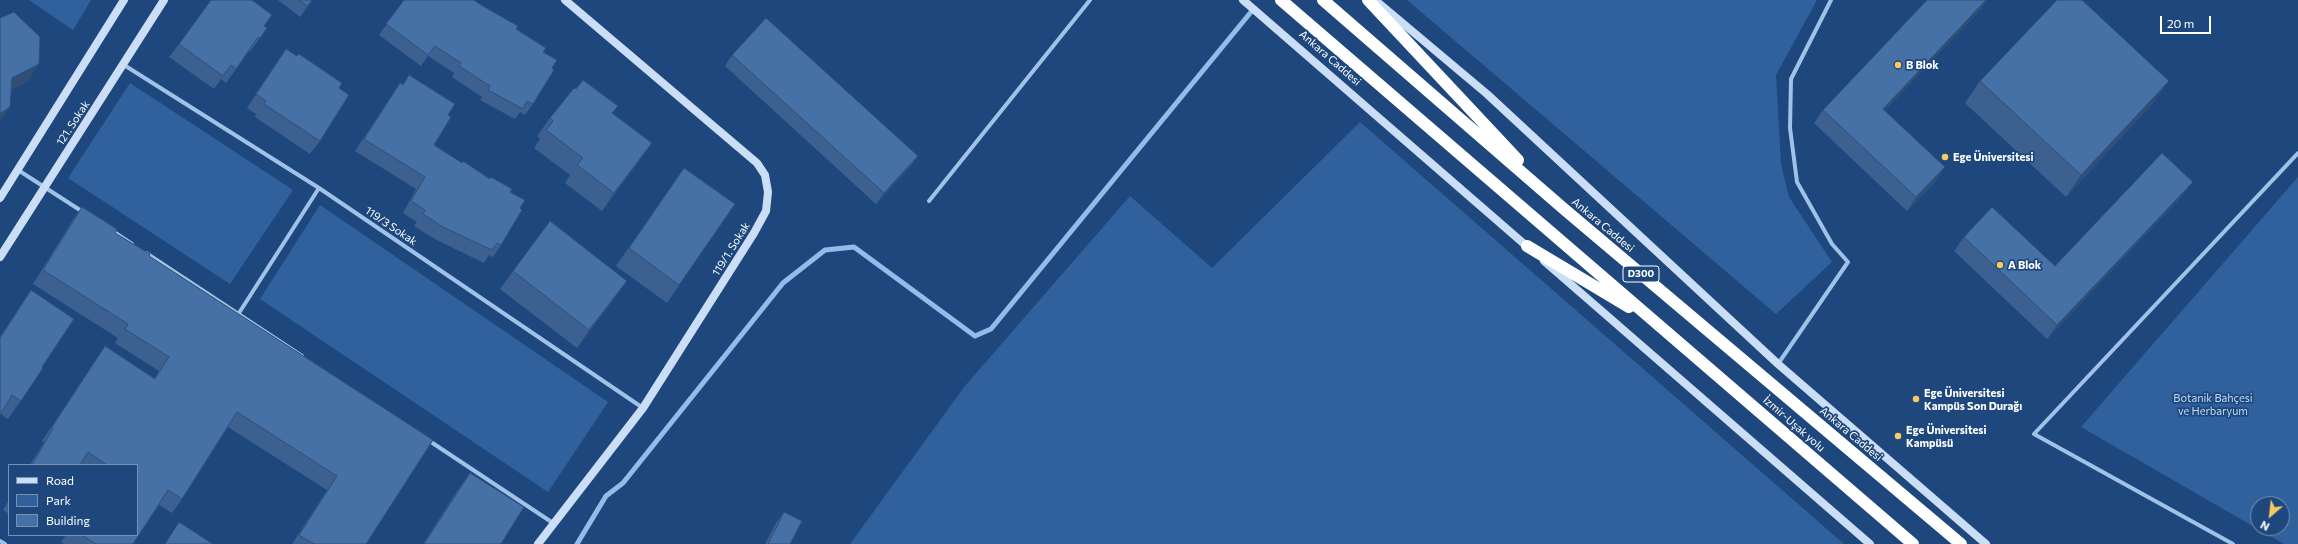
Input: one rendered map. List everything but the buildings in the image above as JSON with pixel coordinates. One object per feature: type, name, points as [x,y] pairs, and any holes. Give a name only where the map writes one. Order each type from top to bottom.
[{"type":"highway","name":"Ankara Caddesi","points":[[1282,0],[1658,324]]},
{"type":"highway","name":"Ankara Caddesi","points":[[1323,0],[1564,209],[1961,544]]},
{"type":"highway","points":[[1368,0],[1564,209]]},
{"type":"highway","points":[[1527,246],[1658,324]]},
{"type":"highway","name":"İzmir-Uşak yolu","points":[[1658,324],[1913,544]]},
{"type":"main road","name":"121. Sokak","points":[[0,198],[124,0]]},
{"type":"main road","name":"121. Sokak","points":[[0,257],[124,66],[164,0]]},
{"type":"main road","name":"119/1. Sokak","points":[[538,544],[642,408],[754,233],[766,211],[768,192],[765,175],[757,163],[565,0]]},
{"type":"main road","name":"Ankara Caddesi","points":[[1243,0],[1870,544]]},
{"type":"main road","name":"Ankara Caddesi","points":[[1375,0],[1487,94],[1778,364],[1986,544]]},
{"type":"street","points":[[929,201],[1090,0]]},
{"type":"street","points":[[1778,364],[1848,262],[1832,244],[1797,182],[1790,128],[1791,79],[1831,0]]},
{"type":"street","name":"119/3 Sokak","points":[[124,66],[319,188],[642,408]]},
{"type":"street","points":[[2233,544],[2034,434],[2298,153]]},
{"type":"street","points":[[18,170],[85,213]]},
{"type":"street","points":[[239,313],[319,188]]},
{"type":"street","points":[[105,226],[304,357]]},
{"type":"street","points":[[422,436],[553,523]]},
{"type":"street","points":[[0,541],[5,544]]},
{"type":"green space","points":[[29,0],[91,0],[73,30]]},
{"type":"green space","points":[[1407,0],[1817,0],[1776,75],[1781,164],[1789,197],[1832,262],[1776,314]]},
{"type":"green space","points":[[130,83],[293,190],[230,284],[68,178]]},
{"type":"green space","points":[[1360,122],[1844,544],[850,544],[965,386],[1130,196],[1212,268]]},
{"type":"green space","name":"Botanik Bahçesi ve Herbaryum","points":[[2298,177],[2298,544],[2284,544],[2270,536],[2290,536],[2290,496],[2250,496],[2250,524],[2081,427]]},
{"type":"green space","points":[[320,205],[608,402],[548,492],[260,299]]},
{"type":"waterway","points":[[577,544],[606,496],[623,483],[783,283],[825,250],[854,247],[975,336],[991,329],[1251,12]]},
{"type":"place","name":"B Blok","points":[[1898,65]]},
{"type":"place","name":"Ege Üniversitesi","points":[[1945,157]]},
{"type":"place","name":"A Blok","points":[[2000,265]]},
{"type":"place","name":"Ege Üniversitesi Kampüs Son Durağı","points":[[1916,399]]},
{"type":"place","name":"Ege Üniversitesi Kampüsü","points":[[1898,436]]}]
